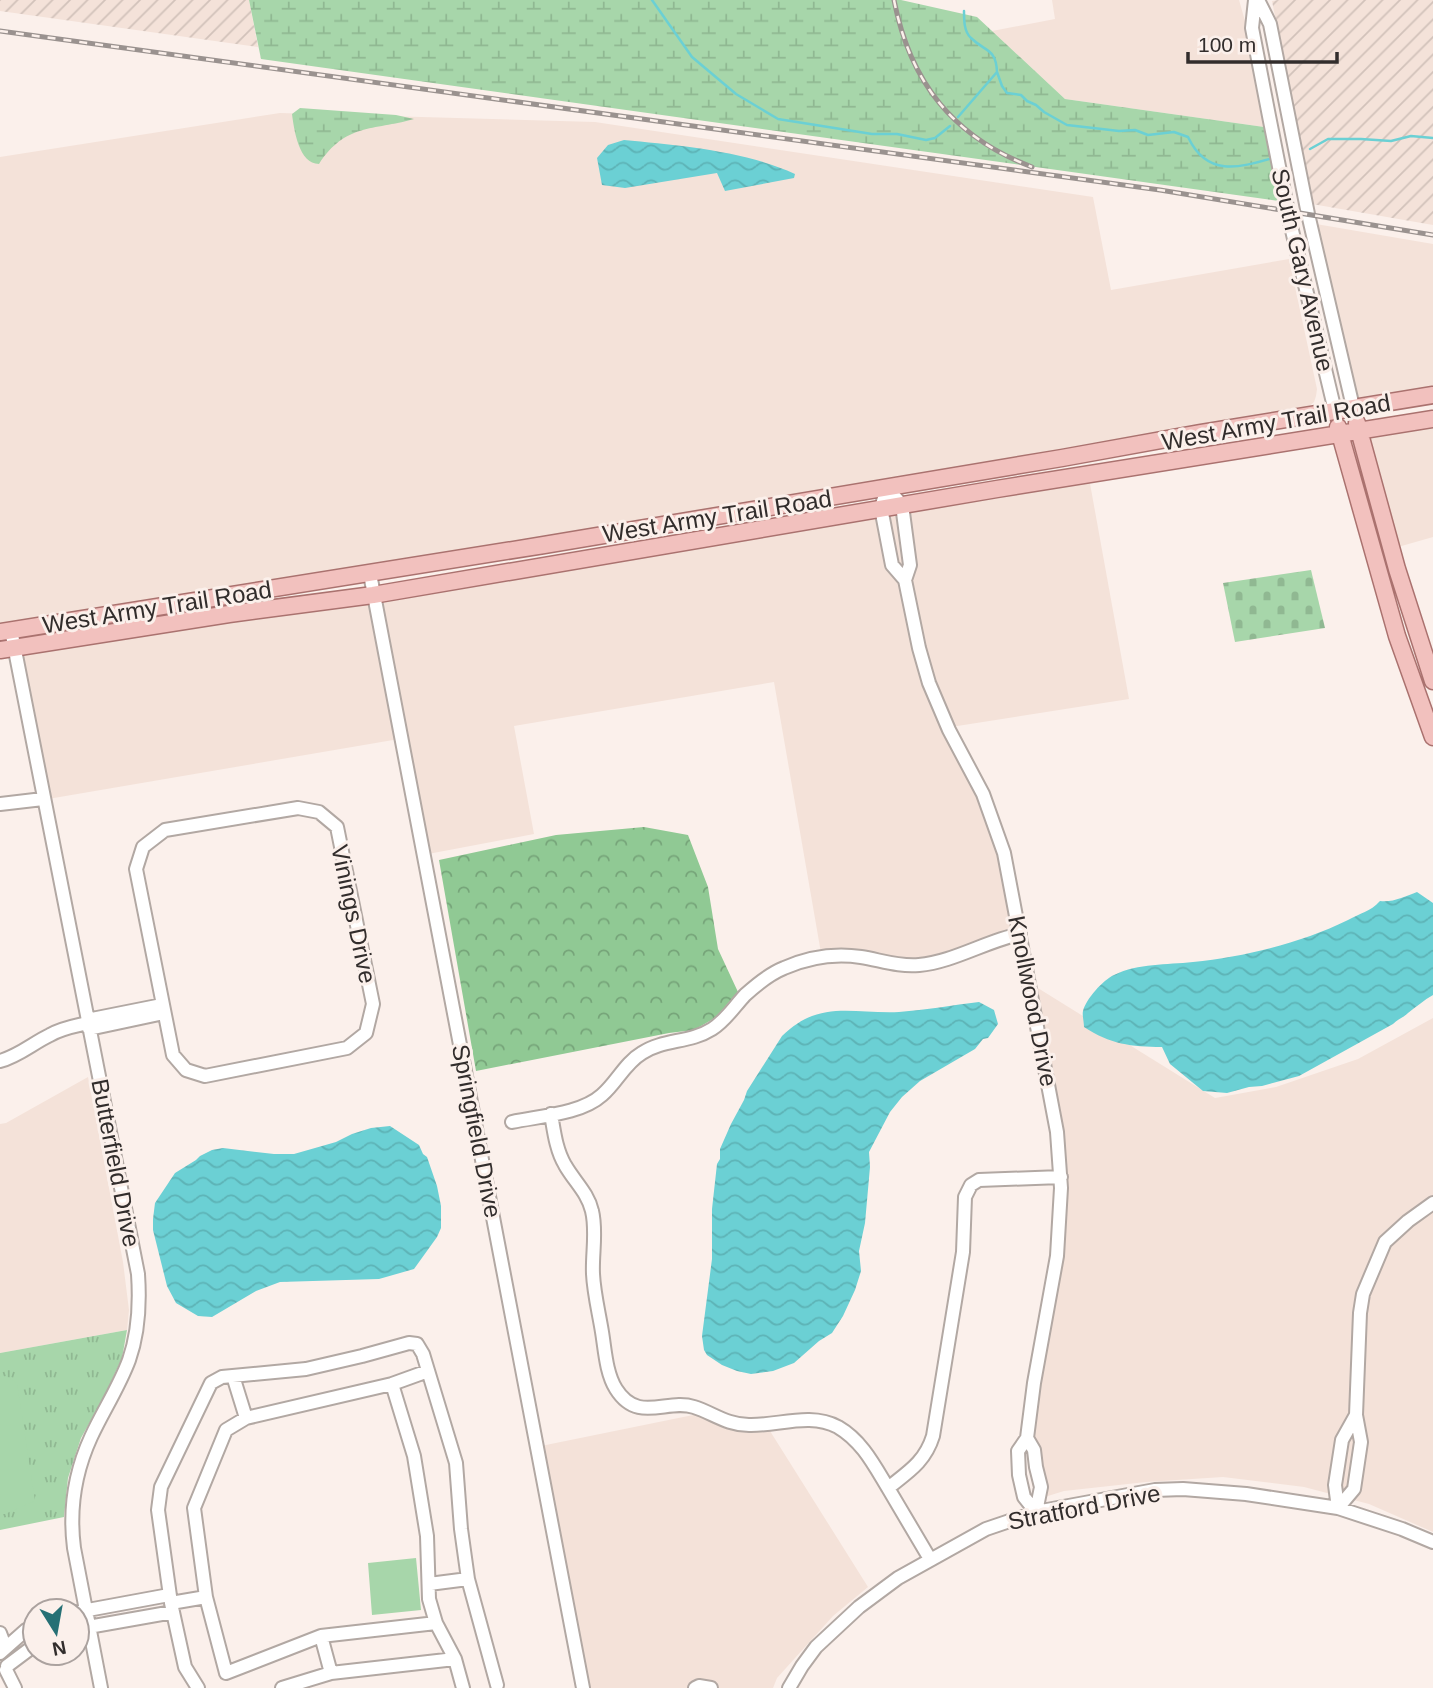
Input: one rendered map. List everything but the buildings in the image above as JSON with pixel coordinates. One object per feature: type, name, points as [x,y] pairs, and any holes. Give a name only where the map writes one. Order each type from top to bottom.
[{"type":"main road","name":"West Army Trail Road","points":[[5,631],[370,574],[1433,395]]},
{"type":"main road","name":"South Gary Avenue","points":[[1353,407],[1391,549],[1433,681]]},
{"type":"main road","name":"South Gary Avenue","points":[[1335,411],[1398,636],[1433,737]]},
{"type":"main road","name":"West Army Trail Road","points":[[7,649],[229,614],[373,595],[881,508],[1433,419]]},
{"type":"street","name":"South Gary Avenue","points":[[1256,0],[1270,24],[1305,202],[1353,407]]},
{"type":"street","name":"South Gary Avenue","points":[[1256,0],[1252,28],[1264,91],[1290,222],[1335,411]]},
{"type":"street","points":[[887,488],[902,505]]},
{"type":"street","name":"Knollwood Drive","points":[[887,488],[881,508],[892,565],[905,580],[929,683],[949,730],[983,794],[1004,853],[1057,1132],[1061,1177],[1057,1256],[1027,1438],[1018,1451],[1019,1475],[1024,1497],[1037,1512]]},
{"type":"street","name":"Knollwood Drive","points":[[902,505],[910,565],[905,580]]},
{"type":"street","name":"Springfield Drive","points":[[370,574],[583,1688]]},
{"type":"street","name":"Butterfield Drive","points":[[5,631],[43,799],[138,1274],[138,1322],[129,1361],[79,1464],[73,1492],[72,1527],[80,1597]]},
{"type":"street","points":[[0,804],[43,799]]},
{"type":"street","name":"Vinings Drive","points":[[299,808],[319,812],[337,827],[373,1004],[366,1033],[347,1048],[205,1076],[186,1070],[173,1055],[163,1009],[136,869],[144,847],[165,830],[299,808]]},
{"type":"street","points":[[512,1122],[593,1103],[641,1053],[657,1044],[694,1037],[711,1030],[727,1017],[756,985],[793,964],[836,954],[888,963],[920,965],[1020,934]]},
{"type":"street","points":[[0,1062],[62,1029],[163,1009]]},
{"type":"street","points":[[551,1114],[564,1164],[586,1195],[592,1211],[593,1277],[609,1372],[616,1389],[627,1401],[638,1406],[693,1406],[720,1420],[735,1424],[759,1425],[806,1420],[822,1421],[837,1427],[853,1438],[866,1452],[930,1559]]},
{"type":"street","points":[[888,1488],[919,1462],[933,1436],[963,1252],[965,1201],[969,1188],[973,1182],[979,1180],[1061,1177]]},
{"type":"street","points":[[1338,1508],[1354,1489],[1361,1442],[1356,1415],[1363,1294],[1385,1242],[1433,1203]]},
{"type":"street","points":[[198,1688],[185,1667],[171,1603],[158,1510],[162,1488],[211,1383],[222,1377],[306,1369],[409,1343],[418,1344],[423,1354],[456,1463],[468,1579],[497,1685]]},
{"type":"street","points":[[428,1371],[392,1384],[246,1418],[226,1430],[194,1508],[206,1597],[226,1673],[321,1636],[436,1623]]},
{"type":"street","points":[[233,1376],[246,1418]]},
{"type":"street","points":[[392,1384],[414,1456],[427,1536],[429,1599],[436,1623],[455,1659],[463,1688]]},
{"type":"street","points":[[1338,1508],[1335,1485],[1342,1440],[1356,1415]]},
{"type":"street","name":"Knollwood Drive","points":[[1027,1438],[1034,1450],[1041,1487],[1037,1512]]},
{"type":"street","name":"Stratford Drive","points":[[789,1688],[816,1647],[859,1607],[898,1578],[986,1529],[1037,1512],[1155,1490],[1183,1489],[1246,1494],[1338,1508],[1433,1542]]},
{"type":"street","points":[[429,1584],[468,1579]]},
{"type":"street","points":[[91,1610],[206,1597]]},
{"type":"street","points":[[91,1626],[171,1603]]},
{"type":"street","points":[[0,1633],[3,1641],[2,1662],[15,1688]]},
{"type":"street","points":[[321,1636],[331,1673]]},
{"type":"street","points":[[2,1662],[21,1637]]},
{"type":"street","points":[[2,1662],[21,1652]]},
{"type":"street","name":"Butterfield Drive","points":[[91,1655],[101,1688]]},
{"type":"street","points":[[282,1688],[331,1673],[455,1659]]},
{"type":"street","points":[[695,1688],[711,1688]]},
{"type":"shaded area","points":[[0,0],[249,0],[258,47],[0,11]]},
{"type":"shaded area","points":[[1052,0],[1239,0],[1264,127],[1065,99],[992,31],[1055,19]]},
{"type":"shaded area","points":[[1433,0],[1433,225],[1312,204],[1272,1]]},
{"type":"shaded area","points":[[280,113],[595,122],[1093,197],[1111,290],[1289,259],[1317,389],[1316,396],[1306,409],[664,519],[0,624],[0,157]]},
{"type":"shaded area","points":[[1316,224],[1433,244],[1433,390],[1360,403]]},
{"type":"shaded area","points":[[1433,423],[1433,537],[1398,547],[1369,435]]},
{"type":"shaded area","points":[[1089,478],[1129,699],[951,727],[928,658],[918,660],[987,816],[997,846],[1013,931],[947,955],[918,961],[821,953],[774,682],[514,726],[534,834],[428,854],[379,598]]},
{"type":"shaded area","points":[[371,598],[399,739],[48,799],[19,651]]},
{"type":"shaded area","points":[[1033,985],[1215,1098],[1276,1087],[1358,1059],[1433,1018],[1433,1532],[1369,1504],[1304,1487],[1223,1477],[1064,1491],[1035,1500],[1028,1457],[1065,1174]]},
{"type":"shaded area","points":[[88,1077],[123,1262],[129,1310],[127,1330],[0,1353],[0,1124]]},
{"type":"shaded area","points":[[698,1414],[716,1424],[738,1431],[770,1431],[868,1587],[833,1616],[777,1678],[773,1688],[587,1688],[541,1446]]},
{"type":"green space","points":[[249,0],[901,0],[977,17],[1065,99],[1264,127],[1279,201],[261,59]]},
{"type":"green space","points":[[300,108],[396,115],[414,119],[350,135],[339,141],[319,164],[312,163],[299,145],[292,114]]},
{"type":"green space","points":[[1311,570],[1325,628],[1235,642],[1223,583]]},
{"type":"green space","points":[[644,827],[688,835],[708,887],[718,949],[738,992],[715,1018],[694,1030],[476,1071],[439,860],[556,835]]},
{"type":"green space","points":[[127,1330],[122,1358],[81,1438],[68,1478],[64,1517],[0,1530],[0,1353]]},
{"type":"green space","points":[[6,1376],[17,1383],[35,1501],[0,1514],[0,1377]]},
{"type":"green space","points":[[416,1558],[421,1610],[372,1615],[368,1563]]},
{"type":"water","points":[[624,140],[733,154],[795,174],[794,178],[725,191],[717,173],[625,188],[602,185],[597,158],[608,145]]},
{"type":"water","points":[[1417,892],[1433,903],[1433,995],[1393,1024],[1299,1076],[1227,1093],[1203,1091],[1170,1064],[1162,1047],[1121,1043],[1084,1027],[1083,1011],[1091,996],[1105,981],[1123,971],[1153,965],[1212,960],[1272,948],[1330,928],[1369,910],[1380,901],[1394,900]]},
{"type":"water","points":[[979,1002],[994,1010],[998,1024],[988,1038],[983,1039],[975,1049],[920,1081],[902,1097],[890,1112],[869,1152],[865,1223],[859,1251],[861,1271],[843,1316],[832,1333],[794,1363],[773,1371],[751,1374],[737,1371],[707,1355],[702,1336],[712,1259],[712,1209],[720,1149],[747,1091],[782,1036],[796,1024],[823,1013],[899,1012]]},
{"type":"water","points":[[390,1126],[419,1145],[427,1157],[441,1206],[441,1228],[414,1269],[379,1279],[280,1282],[256,1291],[212,1317],[198,1316],[176,1303],[167,1286],[153,1230],[155,1203],[175,1173],[212,1150],[223,1148],[294,1154],[371,1128]]},
{"type":"waterway","points":[[652,0],[692,57],[736,94],[778,119],[926,140],[935,138],[950,126]]},
{"type":"waterway","points":[[958,117],[997,72],[992,54],[967,33],[964,11]]},
{"type":"waterway","points":[[997,72],[1007,93],[1021,95],[1067,125],[1119,131],[1135,130],[1148,135],[1174,132],[1188,137],[1204,159],[1224,166],[1248,165],[1273,158]]},
{"type":"waterway","points":[[1310,149],[1328,139],[1391,141],[1411,136],[1433,138]]},
{"type":"railway","points":[[894,0],[911,56],[939,103],[979,140],[1032,167]]},
{"type":"railway","points":[[0,31],[1160,190],[1433,235]]}]
